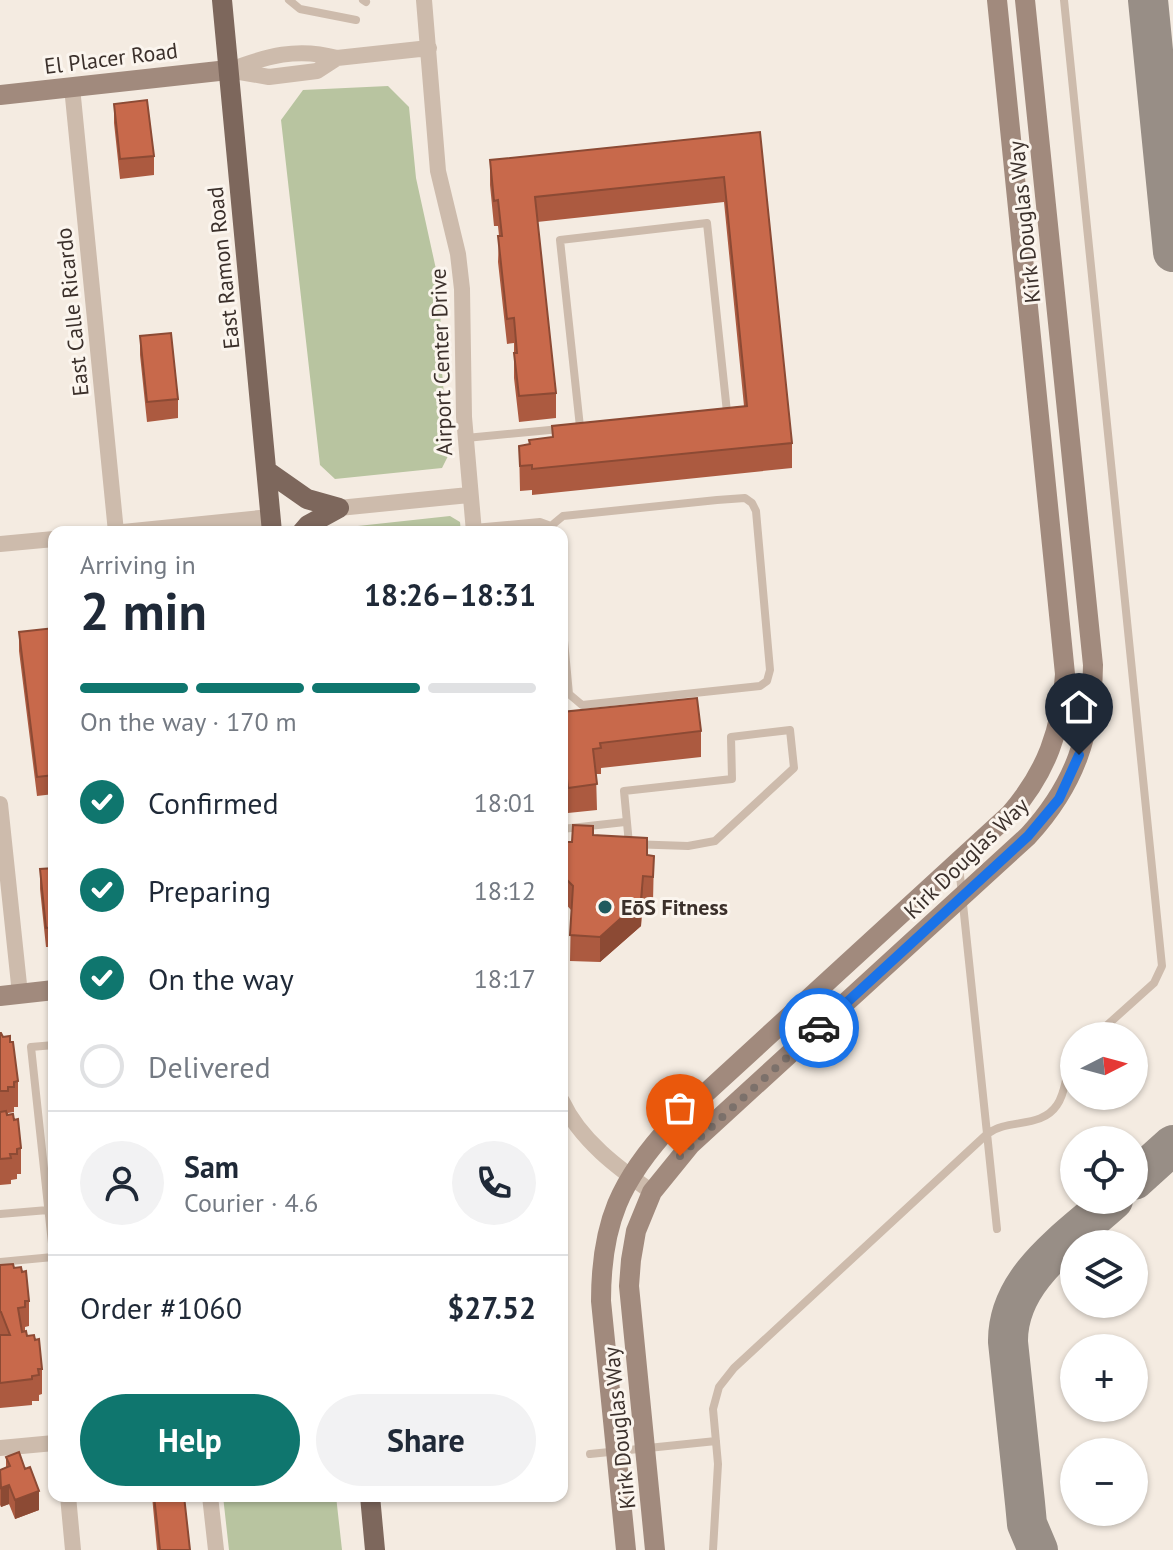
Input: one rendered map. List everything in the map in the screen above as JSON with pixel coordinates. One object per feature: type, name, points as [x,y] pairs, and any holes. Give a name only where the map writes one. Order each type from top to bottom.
[{"type":"main road","name":"East Ramon Road","points":[[222,0],[271,524]]},
{"type":"main road","points":[[267,471],[307,499],[339,508]]},
{"type":"main road","points":[[307,526],[339,508]]},
{"type":"main road","points":[[371,1502],[375,1550]]},
{"type":"street","name":"Airport Center Drive","points":[[424,0],[438,171],[458,254],[465,438],[473,526]]},
{"type":"street","name":"Kirk Douglas Way","points":[[626,1550],[601,1301],[601,1264],[606,1231],[615,1204],[649,1149],[673,1123],[1025,797],[1053,747],[1060,723],[1065,674],[997,0]]},
{"type":"street","name":"Kirk Douglas Way","points":[[655,1550],[629,1286],[636,1231],[652,1192],[691,1144],[1028,836],[1059,799],[1079,755],[1091,710],[1093,665],[1025,0]]},
{"type":"street","name":"El Placer Road","points":[[0,95],[228,70],[269,77],[317,71],[337,58],[429,48]]},
{"type":"street","name":"East Calle Ricardo","points":[[72,87],[115,526]]},
{"type":"street","points":[[339,508],[469,495]]},
{"type":"street","points":[[234,526],[271,524]]},
{"type":"street","points":[[0,544],[48,540]]},
{"type":"street","points":[[0,804],[10,995],[48,991]]},
{"type":"street","points":[[568,1110],[586,1136],[652,1192]]},
{"type":"street","points":[[0,1448],[48,1444]]},
{"type":"street","points":[[69,1502],[73,1550]]},
{"type":"street","points":[[211,1502],[216,1550]]},
{"type":"lane","points":[[289,0],[300,9],[356,20]]},
{"type":"lane","points":[[1064,0],[1162,966],[1154,983],[1111,1022]]},
{"type":"lane","points":[[580,427],[560,240],[707,223],[727,412],[712,414]]},
{"type":"lane","points":[[1034,374],[1064,371]]},
{"type":"lane","points":[[465,438],[595,426]]},
{"type":"lane","points":[[555,526],[563,516],[745,498],[756,511],[770,670],[767,681],[760,686],[582,705],[569,694],[568,683]]},
{"type":"lane","points":[[507,526],[540,522],[547,526]]},
{"type":"lane","points":[[790,730],[794,768],[715,841],[688,846],[629,844],[625,822],[624,791],[732,779],[731,737],[790,730]]},
{"type":"lane","points":[[568,828],[625,822]]},
{"type":"lane","points":[[959,861],[997,1229]]},
{"type":"lane","points":[[48,1046],[31,1047],[48,1176]]},
{"type":"lane","points":[[713,1550],[718,1464],[713,1409],[719,1387],[734,1368],[987,1134],[1002,1125],[1039,1119],[1052,1112],[1060,1099]]},
{"type":"lane","points":[[0,1214],[48,1210]]},
{"type":"lane","points":[[0,1262],[48,1260]]},
{"type":"lane","points":[[590,1454],[716,1441]]},
{"type":"green space","points":[[388,86],[409,107],[416,178],[441,292],[440,348],[449,454],[442,468],[335,479],[320,465],[281,120],[303,90]]},
{"type":"green space","points":[[450,516],[460,522],[460,526],[358,526]]},
{"type":"green space","points":[[224,1502],[337,1502],[342,1550],[229,1550]]},
{"type":"building","points":[[147,100],[154,156],[120,159],[114,104]]},
{"type":"building","points":[[760,132],[792,443],[532,469],[532,465],[520,466],[519,446],[530,444],[529,440],[553,437],[552,426],[747,406],[724,177],[535,197],[556,393],[519,396],[514,318],[507,319],[498,236],[502,236],[498,200],[494,201],[490,160]]},
{"type":"building","points":[[171,333],[178,399],[147,402],[140,336]]},
{"type":"building","points":[[48,629],[48,776],[37,777],[19,632]]},
{"type":"building","points":[[697,698],[701,731],[600,743],[601,748],[593,749],[597,784],[568,788],[568,711]]},
{"type":"building","name":"EōS Fitness","points":[[573,825],[593,826],[593,835],[647,838],[647,855],[654,856],[653,877],[643,876],[641,900],[600,937],[570,935],[573,886],[568,881],[568,842],[572,842]]},
{"type":"building","points":[[48,868],[46,928],[40,869]]},
{"type":"building","points":[[0,1033],[3,1037],[10,1036],[10,1042],[13,1042],[18,1081],[14,1082],[14,1087],[8,1087],[8,1091],[0,1091]]},
{"type":"building","points":[[6,1111],[7,1115],[13,1114],[14,1120],[18,1119],[21,1148],[17,1149],[17,1154],[10,1154],[11,1158],[0,1159],[0,1112]]},
{"type":"building","points":[[13,1264],[14,1268],[21,1267],[22,1272],[26,1271],[29,1301],[25,1301],[25,1307],[18,1308],[22,1332],[26,1331],[27,1336],[34,1335],[35,1340],[39,1339],[42,1369],[38,1369],[39,1375],[32,1376],[32,1379],[0,1383],[0,1335],[10,1335],[0,1312],[0,1265]]},
{"type":"building","points":[[19,1452],[25,1469],[30,1467],[39,1491],[15,1500],[9,1485],[1,1488],[0,1470],[10,1466],[6,1457]]},
{"type":"building","points":[[155,1502],[185,1502],[190,1550],[160,1550]]},
{"type":"taxiway","points":[[1148,0],[1173,252]]},
{"type":"taxiway","points":[[1148,1167],[1173,1145]]},
{"type":"taxiway","points":[[1038,1550],[1027,1524],[1008,1342],[1010,1319],[1029,1279],[1061,1245],[1097,1214]]},
{"type":"way so far","points":[[680,1156],[819,1028]]},
{"type":"place","name":"EōS Fitness","points":[[605,907]]},
{"type":"route","points":[[819,1028],[1028,836],[1059,799],[1079,755]]}]
